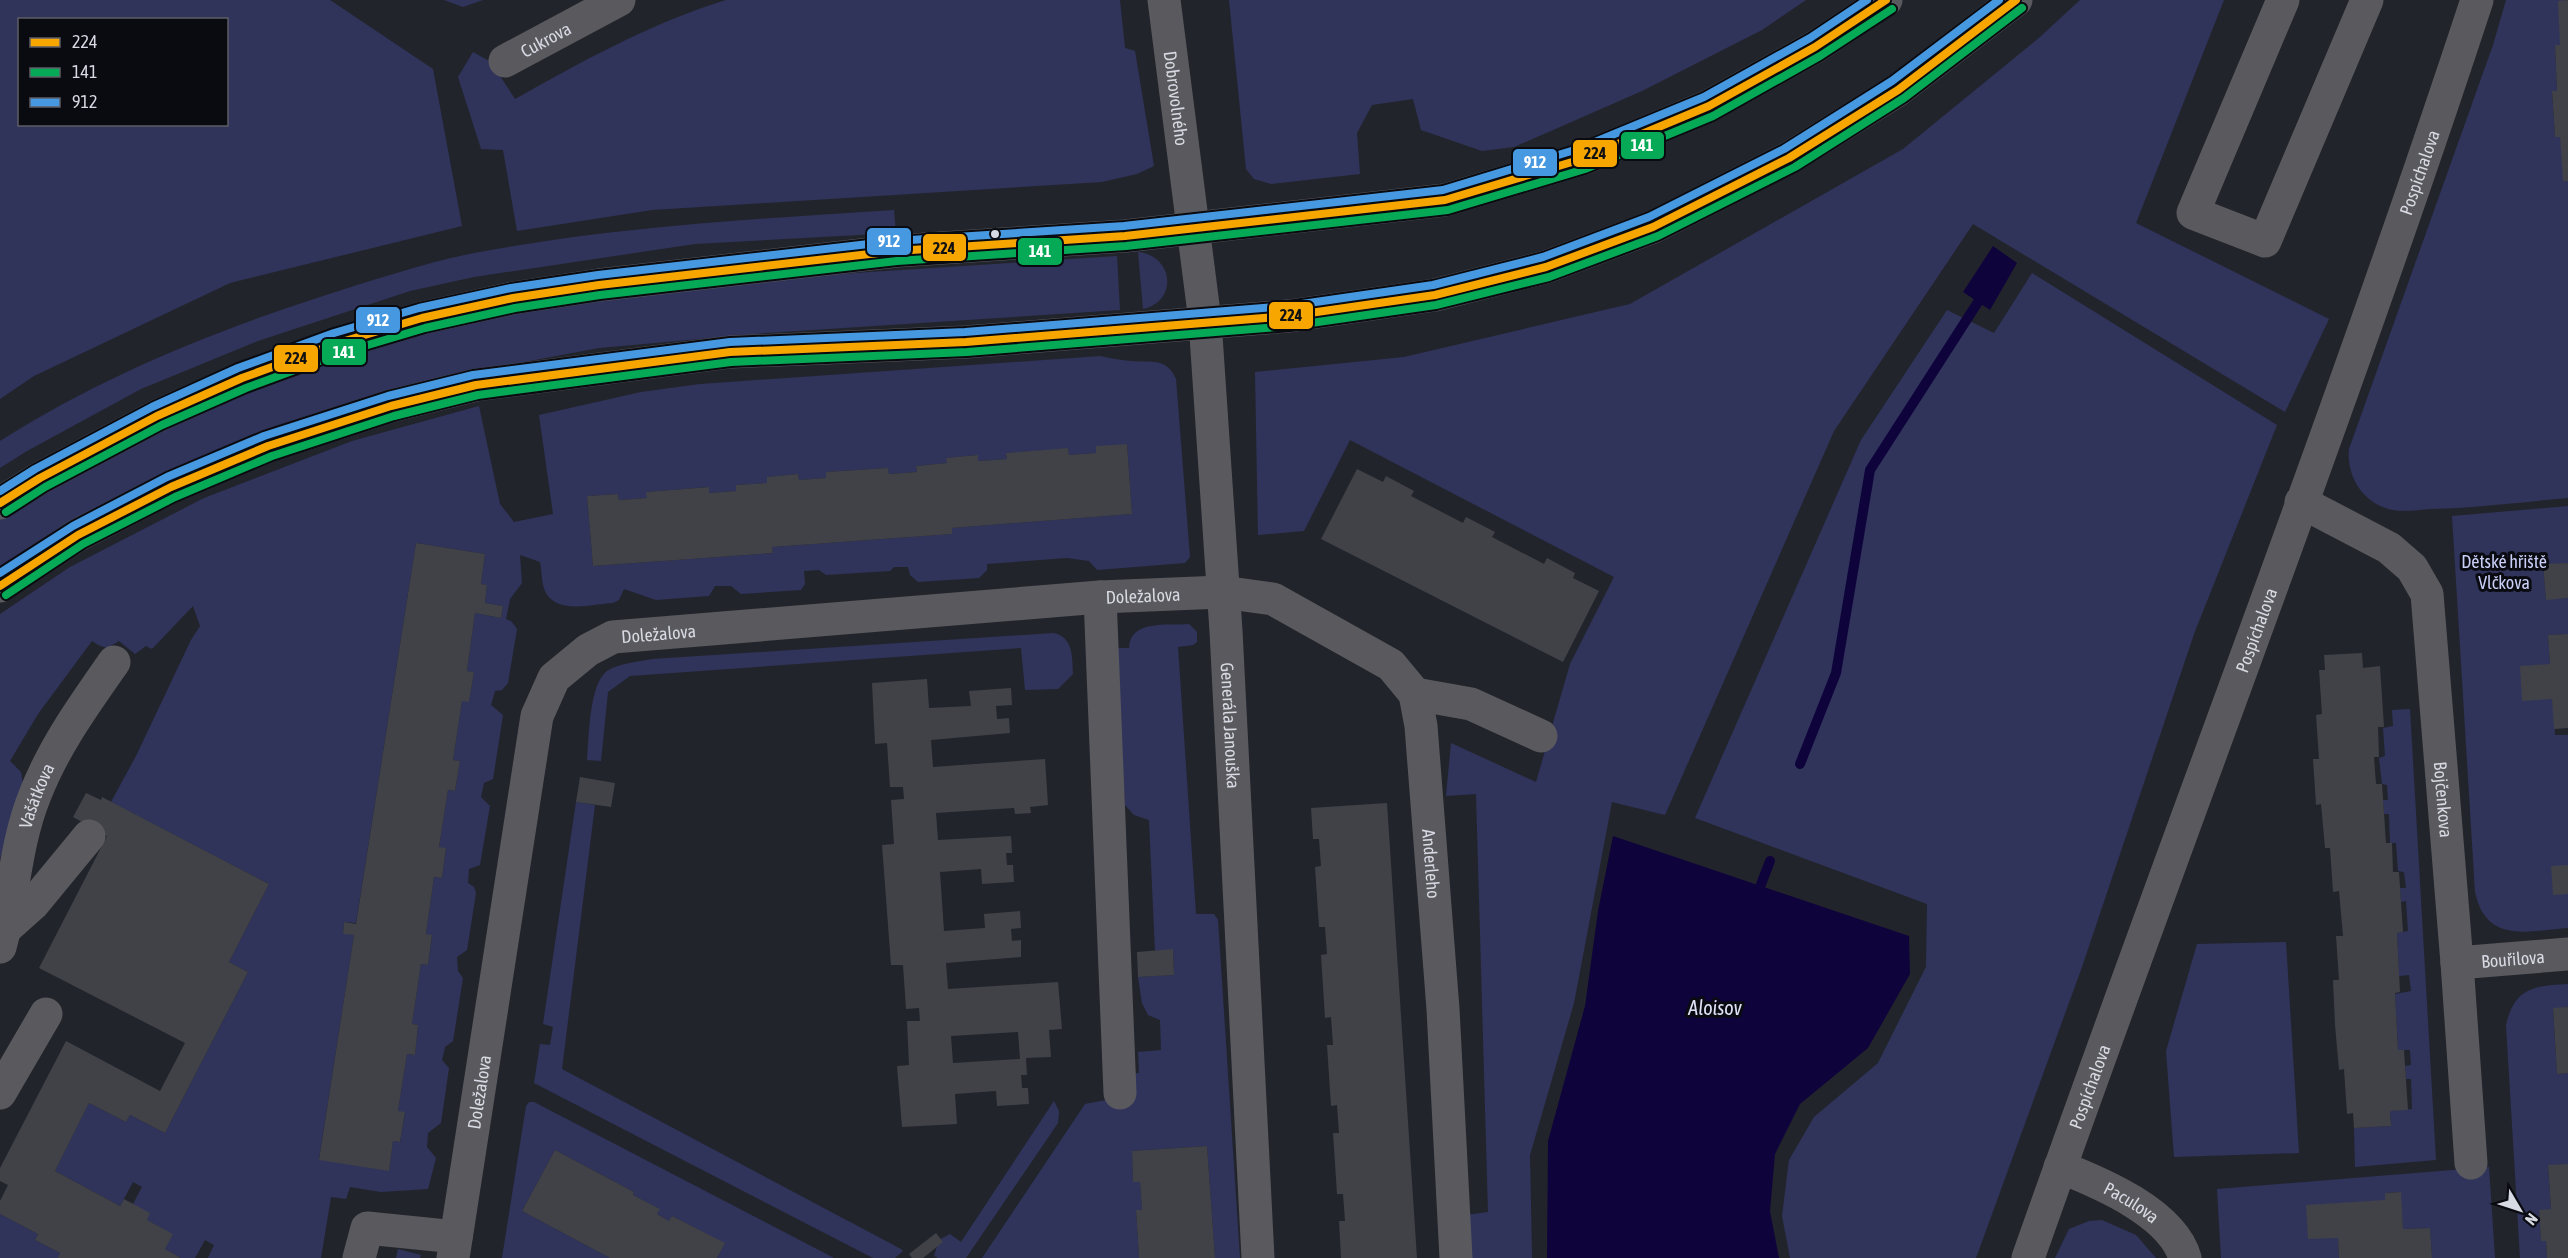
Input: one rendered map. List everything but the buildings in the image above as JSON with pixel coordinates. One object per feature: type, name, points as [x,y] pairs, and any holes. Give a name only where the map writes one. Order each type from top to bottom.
[{"type":"street","name":"Cukrova","points":[[505,62],[619,0]]},
{"type":"street","name":"Dobrovolného","points":[[1164,0],[1191,195]]},
{"type":"street","points":[[0,503],[40,478],[157,416],[242,378],[338,343],[422,318],[513,298],[599,285],[896,251],[1125,236],[1445,200],[1582,159],[1709,106],[1815,47],[1886,0]]},
{"type":"street","points":[[0,586],[78,534],[171,487],[268,446],[392,406],[476,385],[730,352],[966,342],[1289,316],[1435,295],[1546,267],[1653,227],[1789,158],[1898,90],[2016,0]]},
{"type":"street","points":[[2283,0],[2193,213],[2265,241],[2364,1]]},
{"type":"street","name":"Pospíchalova","points":[[2028,1258],[2412,197],[2477,0]]},
{"type":"street","name":"Generála Janouška","points":[[1191,195],[1205,321],[1258,1258]]},
{"type":"street","name":"Bojčenkova","points":[[2301,502],[2389,548],[2412,568],[2427,594],[2457,963],[2470,1163]]},
{"type":"street","name":"Doležalova","points":[[454,1248],[537,716],[554,678],[588,650],[612,637],[1100,597],[1222,592]]},
{"type":"street","name":"Anderleho","points":[[1222,592],[1273,599],[1391,665],[1414,694],[1421,726],[1443,1009],[1456,1258]]},
{"type":"street","points":[[1100,597],[1120,1093]]},
{"type":"street","name":"Vašátkova","points":[[3,938],[15,865],[34,796],[64,734],[114,662]]},
{"type":"street","points":[[1414,694],[1471,704],[1541,736]]},
{"type":"street","points":[[3,938],[89,836]]},
{"type":"street","name":"Bouřilova","points":[[2457,963],[2568,954]]},
{"type":"street","points":[[0,1093],[46,1014]]},
{"type":"street","name":"Paculova","points":[[2060,1167],[2085,1177],[2152,1214],[2181,1245],[2185,1258]]},
{"type":"street","points":[[359,1258],[367,1228],[454,1248]]},
{"type":"green space","points":[[0,0],[330,0],[433,69],[462,226],[230,283],[34,376],[0,399]]},
{"type":"green space","points":[[444,0],[483,0],[463,7]]},
{"type":"green space","points":[[726,0],[1120,0],[1125,48],[1135,51],[1154,166],[1137,174],[1102,182],[652,210],[517,231],[503,150],[481,149],[458,77],[473,52],[491,62],[515,99],[644,31]]},
{"type":"green space","points":[[1229,0],[1806,0],[1762,30],[1642,91],[1514,147],[1482,151],[1421,130],[1413,99],[1372,105],[1357,133],[1360,174],[1271,184],[1254,179],[1246,169]]},
{"type":"green space","points":[[2080,0],[2224,0],[2136,223],[2329,319],[2285,412],[1973,224],[1834,431],[1665,815],[1612,802],[1574,1003],[1530,1155],[1532,1258],[1469,1258],[1466,1215],[1488,1212],[1476,794],[1446,796],[1451,743],[1536,782],[1570,664],[1614,577],[1350,440],[1304,531],[1258,535],[1255,372],[1404,357],[1630,304],[1903,149],[2040,37]]},
{"type":"green space","points":[[2506,0],[2564,0],[2560,45],[2555,45],[2557,91],[2552,92],[2555,137],[2560,137],[2568,181],[2568,498],[2406,511],[2393,510],[2373,502],[2359,488],[2351,470],[2349,449],[2493,45]]},
{"type":"green space","points":[[894,210],[896,233],[695,244],[474,277],[410,291],[258,341],[141,389],[0,468],[0,441],[115,377],[196,342],[278,311],[413,268],[469,254],[574,237],[681,225]]},
{"type":"green space","points":[[1138,252],[1150,255],[1159,261],[1165,270],[1167,279],[1162,297],[1143,309]]},
{"type":"green space","points":[[1117,256],[1120,310],[766,333],[599,348],[475,371],[0,576],[0,511],[270,374],[464,317],[762,279]]},
{"type":"green space","points":[[2032,273],[2277,425],[2194,634],[2082,967],[1976,1258],[1790,1258],[1782,1216],[1789,1160],[1814,1117],[1878,1063],[1926,967],[1927,904],[1695,818],[1861,440],[1947,310],[1994,333]]},
{"type":"green space","points":[[1100,356],[1162,364],[1172,372],[1176,379],[1190,557],[1185,563],[1097,570],[1089,561],[1067,558],[987,564],[987,570],[979,578],[918,582],[910,575],[908,567],[894,567],[890,571],[826,575],[819,570],[804,571],[805,584],[801,590],[741,594],[731,586],[715,586],[709,596],[656,600],[624,589],[619,600],[613,603],[566,606],[550,598],[545,591],[540,562],[520,555],[522,583],[510,599],[506,619],[512,622],[517,629],[508,683],[502,690],[495,691],[491,705],[503,715],[493,779],[484,783],[481,797],[490,806],[480,865],[469,869],[468,883],[474,887],[476,893],[467,950],[457,957],[458,971],[463,978],[453,1041],[445,1047],[442,1060],[449,1068],[441,1123],[428,1133],[427,1147],[436,1158],[428,1189],[381,1192],[350,1187],[346,1199],[331,1197],[321,1258],[208,1258],[214,1245],[205,1240],[195,1258],[181,1258],[165,1249],[172,1234],[147,1220],[133,1204],[142,1187],[133,1182],[120,1206],[55,1171],[89,1103],[126,1122],[130,1115],[165,1133],[248,972],[229,962],[269,884],[111,802],[200,626],[193,606],[152,649],[146,646],[135,654],[119,641],[107,648],[92,641],[38,714],[10,761],[21,772],[23,783],[0,859],[0,614],[70,567],[204,498],[352,441],[479,406],[500,504],[514,522],[553,514],[539,415],[641,392],[700,384]],"holes":[[[1127,444],[1132,514],[952,528],[952,534],[772,547],[773,553],[593,566],[587,496],[618,494],[619,500],[647,498],[647,492],[708,487],[709,493],[736,491],[736,485],[767,483],[768,477],[798,474],[799,480],[826,478],[826,472],[888,468],[889,474],[917,472],[916,466],[947,463],[947,458],[978,455],[978,461],[1007,459],[1006,453],[1068,449],[1069,455],[1096,453]],[[416,543],[485,554],[481,584],[487,585],[485,603],[503,606],[501,618],[475,613],[467,671],[474,672],[469,701],[462,701],[453,760],[460,761],[455,791],[448,790],[439,847],[446,849],[442,878],[434,877],[426,934],[432,936],[428,965],[421,964],[412,1024],[418,1025],[415,1055],[407,1054],[398,1111],[405,1113],[400,1142],[393,1141],[389,1170],[319,1159],[354,935],[343,933],[344,922],[356,923]]]},
{"type":"green space","name":"Dětské hřiště Vlčkova","points":[[2568,506],[2568,563],[2543,565],[2546,599],[2568,598],[2568,634],[2548,635],[2555,735],[2568,735],[2568,928],[2511,931],[2489,920],[2481,909],[2475,892],[2452,516]]},
{"type":"green space","points":[[1189,624],[1197,632],[1197,642],[1193,645],[1178,647],[1196,914],[1214,914],[1218,920],[1240,1258],[1215,1258],[1207,1146],[1132,1151],[1133,1182],[1140,1182],[1142,1210],[1136,1210],[1139,1258],[982,1258],[1085,1104],[1106,1100],[1108,1075],[1139,1073],[1138,1052],[1161,1050],[1160,1020],[1148,1015],[1142,1003],[1138,977],[1174,975],[1173,950],[1155,951],[1149,820],[1134,815],[1125,805],[1115,648],[1129,648],[1131,639],[1143,628]]},
{"type":"green space","points":[[1054,633],[1069,644],[1073,674],[1058,689],[1025,690],[1021,648],[630,676],[608,692],[601,761],[587,760],[591,712],[597,687],[607,671],[623,664],[652,659]]},
{"type":"green space","points":[[2410,709],[2436,1160],[2355,1167],[2354,1128],[2391,1126],[2390,1111],[2412,1109],[2411,1079],[2406,1079],[2405,1066],[2411,1065],[2410,1050],[2398,1050],[2395,994],[2411,991],[2409,975],[2399,976],[2397,933],[2408,931],[2406,901],[2401,902],[2400,888],[2406,888],[2404,872],[2398,871],[2396,843],[2390,843],[2389,814],[2384,814],[2383,800],[2388,800],[2387,785],[2382,784],[2379,758],[2385,756],[2383,728],[2393,726],[2392,710]]},
{"type":"green space","points":[[576,802],[595,805],[562,1069],[901,1249],[903,1251],[895,1258],[873,1258],[534,1083],[540,1044],[550,1045],[553,1027],[543,1024]]},
{"type":"green space","points":[[2286,942],[2299,1153],[2174,1157],[2166,1051],[2197,944]]},
{"type":"green space","points":[[2568,984],[2568,1007],[2553,1009],[2557,1074],[2568,1073],[2568,1164],[2548,1166],[2551,1209],[2539,1211],[2541,1240],[2546,1241],[2547,1258],[2520,1258],[2506,1025],[2515,1003],[2528,991],[2545,986]]},
{"type":"green space","points":[[1054,1101],[1059,1111],[1058,1123],[966,1258],[934,1256],[939,1240],[950,1234],[961,1242]]},
{"type":"green space","points":[[529,1102],[534,1102],[834,1258],[717,1258],[724,1243],[672,1216],[669,1221],[657,1214],[659,1209],[633,1195],[634,1192],[555,1150],[522,1211],[610,1258],[502,1258],[526,1106]]},
{"type":"green space","points":[[2489,1167],[2495,1258],[2432,1258],[2430,1228],[2403,1229],[2400,1192],[2385,1193],[2385,1200],[2338,1238],[2339,1258],[2221,1258],[2217,1189]]},
{"type":"green space","points":[[0,1214],[38,1234],[35,1240],[60,1253],[59,1258],[0,1258]]},
{"type":"green space","points":[[2102,1220],[2136,1235],[2156,1258],[2055,1258],[2069,1229],[2089,1221]]},
{"type":"green space","points":[[398,1249],[421,1255],[420,1258],[396,1258]]},
{"type":"water","points":[[1993,246],[2017,263],[1990,310],[1963,292]]},
{"type":"water","name":"Aloisov","points":[[1613,836],[1909,936],[1910,974],[1868,1048],[1800,1104],[1775,1154],[1770,1211],[1779,1258],[1547,1258],[1548,1141],[1585,1006],[1598,911]]},
{"type":"waterway","points":[[1800,764],[1836,673],[1870,470],[1978,302]]},
{"type":"waterway","points":[[1760,887],[1770,861]]},
{"type":"transit line","name":"912","points":[[0,491],[35,469],[152,407],[238,368],[334,333],[419,308],[511,288],[598,275],[895,241],[1124,226],[1443,190],[1578,149],[1704,97],[1810,38],[1867,0]]},
{"type":"transit line","name":"224","points":[[0,503],[40,478],[157,416],[242,378],[338,343],[422,318],[513,298],[599,285],[896,251],[1125,236],[1445,200],[1582,159],[1709,106],[1815,47],[1886,0]]},
{"type":"transit line","name":"912","points":[[0,573],[73,526],[167,477],[264,436],[388,396],[473,375],[730,342],[965,332],[1288,306],[1433,285],[1543,257],[1649,217],[1784,149],[1892,81],[1999,0]]},
{"type":"transit line","name":"224","points":[[0,586],[78,535],[171,487],[268,446],[391,406],[476,385],[730,352],[966,342],[1289,316],[1435,295],[1546,267],[1653,227],[1789,158],[1898,90],[2016,0]]},
{"type":"transit line","name":"141","points":[[6,595],[83,544],[175,497],[272,456],[394,416],[478,395],[731,362],[967,352],[1290,326],[1436,305],[1549,277],[1658,236],[1795,167],[1904,98],[2022,8]]},
{"type":"transit line","name":"141","points":[[6,512],[45,487],[162,425],[246,388],[341,353],[425,328],[515,308],[600,295],[897,261],[1126,246],[1448,210],[1585,169],[1713,116],[1820,56],[1892,9]]}]
